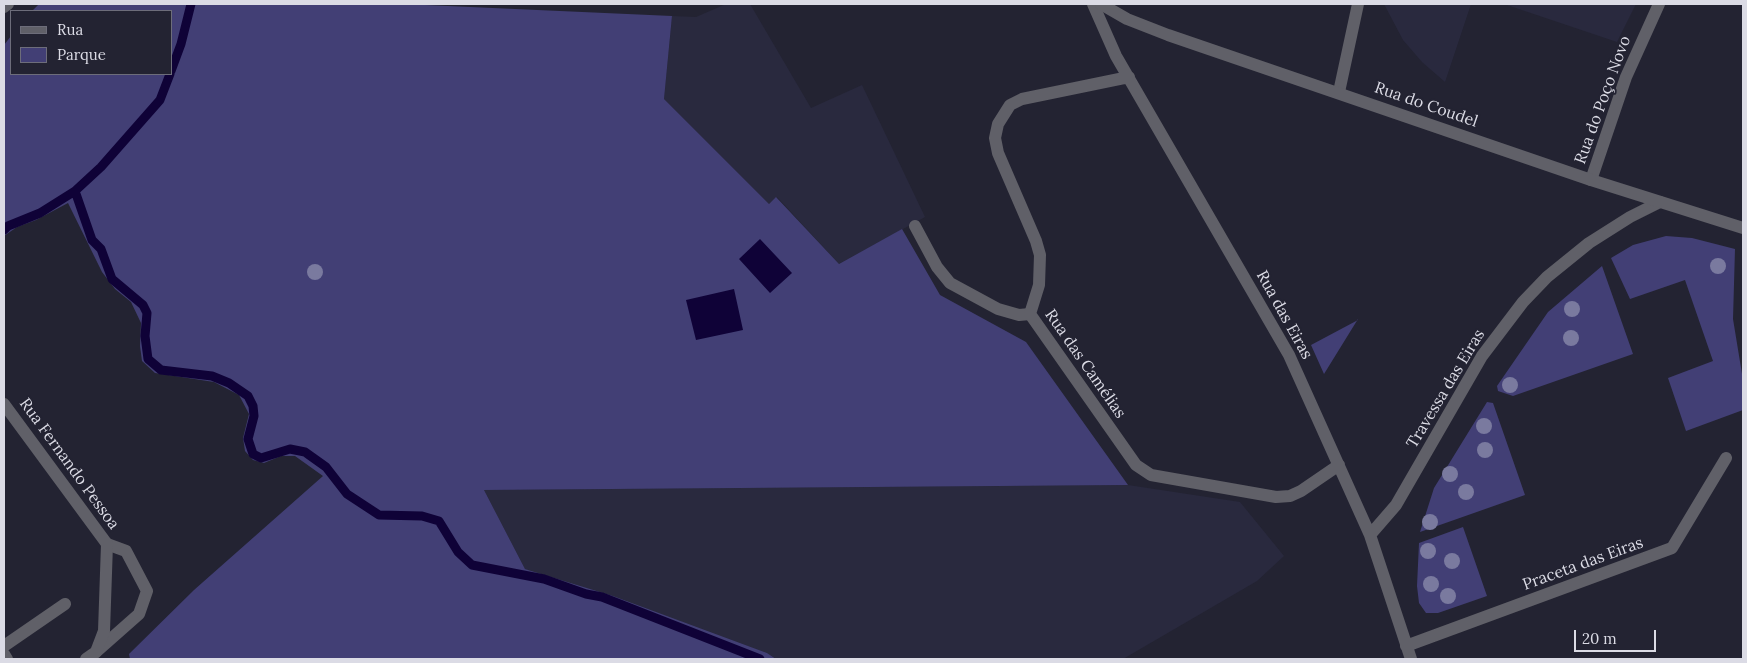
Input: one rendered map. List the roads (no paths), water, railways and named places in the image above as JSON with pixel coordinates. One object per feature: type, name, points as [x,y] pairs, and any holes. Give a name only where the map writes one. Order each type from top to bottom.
[{"type":"street","points":[[4,7],[8,4]]},
{"type":"street","name":"Rua das Eiras","points":[[1093,4],[1116,56],[1289,355],[1370,535],[1411,659]]},
{"type":"street","name":"Rua do Coudel","points":[[1102,4],[1127,19],[1168,35],[1339,92],[1591,180],[1743,228]]},
{"type":"street","points":[[1339,92],[1358,4]]},
{"type":"street","name":"Rua do Poço Novo","points":[[1591,180],[1626,77],[1659,4]]},
{"type":"street","name":"Rua das Camélias","points":[[1129,77],[1022,99],[1010,106],[998,124],[995,138],[998,153],[1036,241],[1040,255],[1039,285],[1030,314],[1136,465],[1151,476],[1276,496],[1290,496],[1339,466]]},
{"type":"street","name":"Travessa das Eiras","points":[[1370,535],[1396,505],[1482,356],[1523,302],[1547,277],[1581,249],[1630,217],[1660,202]]},
{"type":"street","points":[[915,226],[936,267],[950,283],[998,309],[1019,315],[1030,314]]},
{"type":"street","name":"Rua Fernando Pessoa","points":[[4,404],[107,544]]},
{"type":"street","name":"Praceta das Eiras","points":[[1406,646],[1672,548],[1726,458]]},
{"type":"street","points":[[107,544],[126,551],[147,591],[139,614],[93,657],[104,631],[107,544]]},
{"type":"street","points":[[4,646],[65,604]]},
{"type":"street","points":[[4,654],[7,659]]},
{"type":"waterway","points":[[172,68],[181,44],[191,4]]},
{"type":"waterway","points":[[4,230],[8,226],[40,213],[75,191],[101,167],[160,100],[170,75]]},
{"type":"waterway","points":[[75,191],[92,240],[101,249],[112,279],[143,305],[147,313],[145,336],[148,359],[161,370],[212,376],[229,383],[248,396],[253,406],[254,416],[248,439],[253,454],[261,458],[290,449],[305,452],[326,467],[347,494],[379,515],[422,516],[439,521],[458,552],[472,565],[544,579],[586,594],[602,597],[760,659]]}]
